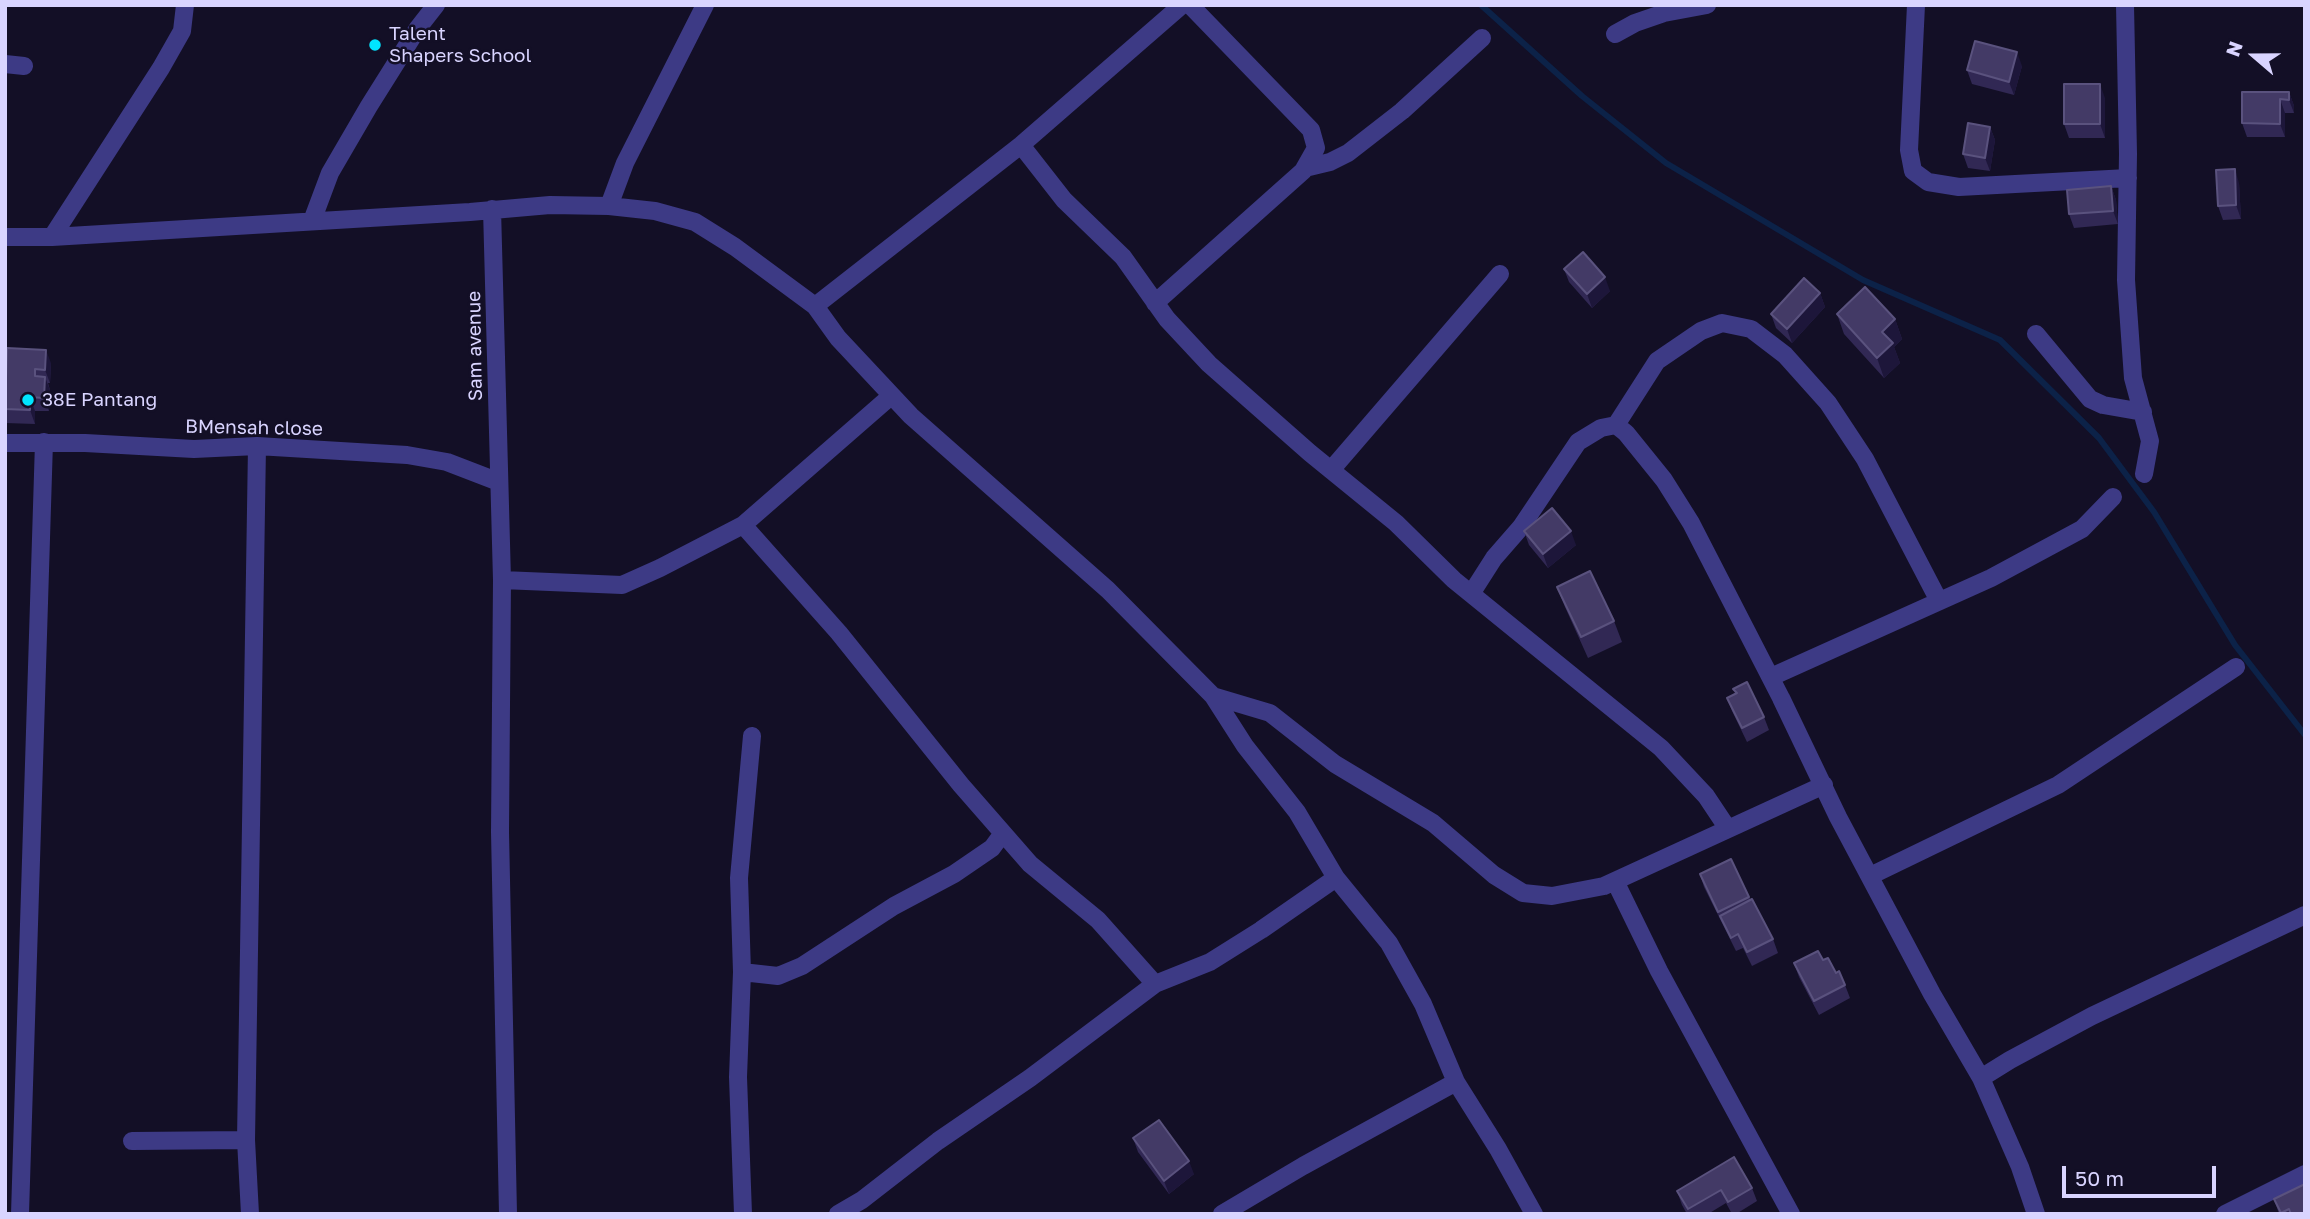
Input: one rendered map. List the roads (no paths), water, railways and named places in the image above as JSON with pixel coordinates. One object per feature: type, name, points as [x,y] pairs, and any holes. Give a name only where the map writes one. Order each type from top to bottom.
[{"type":"street","points":[[52,237],[161,68],[182,30],[185,5]]},
{"type":"street","points":[[312,221],[330,173],[418,28],[436,5]]},
{"type":"street","points":[[609,206],[625,163],[705,5]]},
{"type":"street","points":[[815,306],[1021,145],[1182,5]]},
{"type":"street","points":[[1155,303],[1305,168],[1316,148],[1311,130],[1190,5]]},
{"type":"street","points":[[1615,34],[1634,23],[1664,13],[1707,5]]},
{"type":"street","points":[[1916,5],[1909,150],[1913,171],[1928,182],[1959,187],[2128,178]]},
{"type":"street","points":[[2125,5],[2128,178],[2126,280],[2133,378],[2150,440],[2144,474]]},
{"type":"street","points":[[1305,168],[1330,162],[1348,153],[1402,111],[1482,38]]},
{"type":"street","points":[[5,64],[24,66]]},
{"type":"street","points":[[1021,145],[1064,200],[1123,257],[1167,319],[1209,364],[1396,523],[1471,594],[1661,748],[1706,796],[1728,829]]},
{"type":"street","points":[[5,237],[52,237],[550,205],[609,206],[655,211],[695,222],[736,247],[815,306],[838,338],[891,396],[1108,590],[1213,696],[1245,746],[1297,812],[1336,878],[1389,943],[1423,1004],[1456,1082],[1534,1214]]},
{"type":"street","name":"Sam avenue","points":[[492,209],[502,580],[500,832],[508,1214]]},
{"type":"street","points":[[1331,470],[1500,274]]},
{"type":"street","points":[[1471,594],[1494,558],[1521,527],[1578,442],[1601,429],[1616,425],[1657,361],[1701,331],[1722,323],[1751,329],[1785,355],[1828,403],[1865,459],[1938,601]]},
{"type":"street","points":[[2036,334],[2090,399],[2103,405],[2143,412]]},
{"type":"street","points":[[502,580],[622,585],[660,568],[743,525],[891,396]]},
{"type":"street","points":[[1616,425],[1626,433],[1664,480],[1691,523],[1838,817],[1932,993],[1981,1078],[2020,1167],[2036,1214]]},
{"type":"street","points":[[20,1214],[44,442]]},
{"type":"street","name":"BMensah close","points":[[5,443],[44,442],[194,449],[257,446],[407,455],[447,462],[499,482]]},
{"type":"street","points":[[250,1214],[246,1140],[257,446]]},
{"type":"street","points":[[1770,677],[1991,578],[2082,529],[2113,498]]},
{"type":"street","points":[[743,525],[839,633],[908,721],[1030,864],[1098,920],[1155,984]]},
{"type":"street","points":[[1870,876],[2058,785],[2236,667]]},
{"type":"street","points":[[1213,696],[1270,713],[1335,764],[1433,823],[1494,875],[1523,893],[1552,896],[1604,886],[1824,785]]},
{"type":"street","points":[[743,1214],[738,1077],[742,972],[739,878],[752,736]]},
{"type":"street","points":[[742,972],[778,976],[802,966],[894,906],[954,874],[992,848],[1003,833]]},
{"type":"street","points":[[838,1214],[862,1200],[1155,984],[1210,962],[1336,878]]},
{"type":"street","points":[[1615,881],[1665,982],[1791,1214]]},
{"type":"street","points":[[1981,1078],[2010,1059],[2092,1016],[2305,915]]},
{"type":"street","points":[[1230,1212],[1303,1166],[1456,1082]]},
{"type":"street","points":[[132,1141],[246,1140]]},
{"type":"street","points":[[2225,1214],[2305,1174]]},
{"type":"waterway","points":[[1481,5],[1582,96],[1666,163],[1863,280],[2000,340],[2099,438],[2154,512],[2235,645],[2305,735]]},
{"type":"place","name":"Talent Shapers School","points":[[375,45]]},
{"type":"place","name":"38E Pantang","points":[[28,400]]}]
